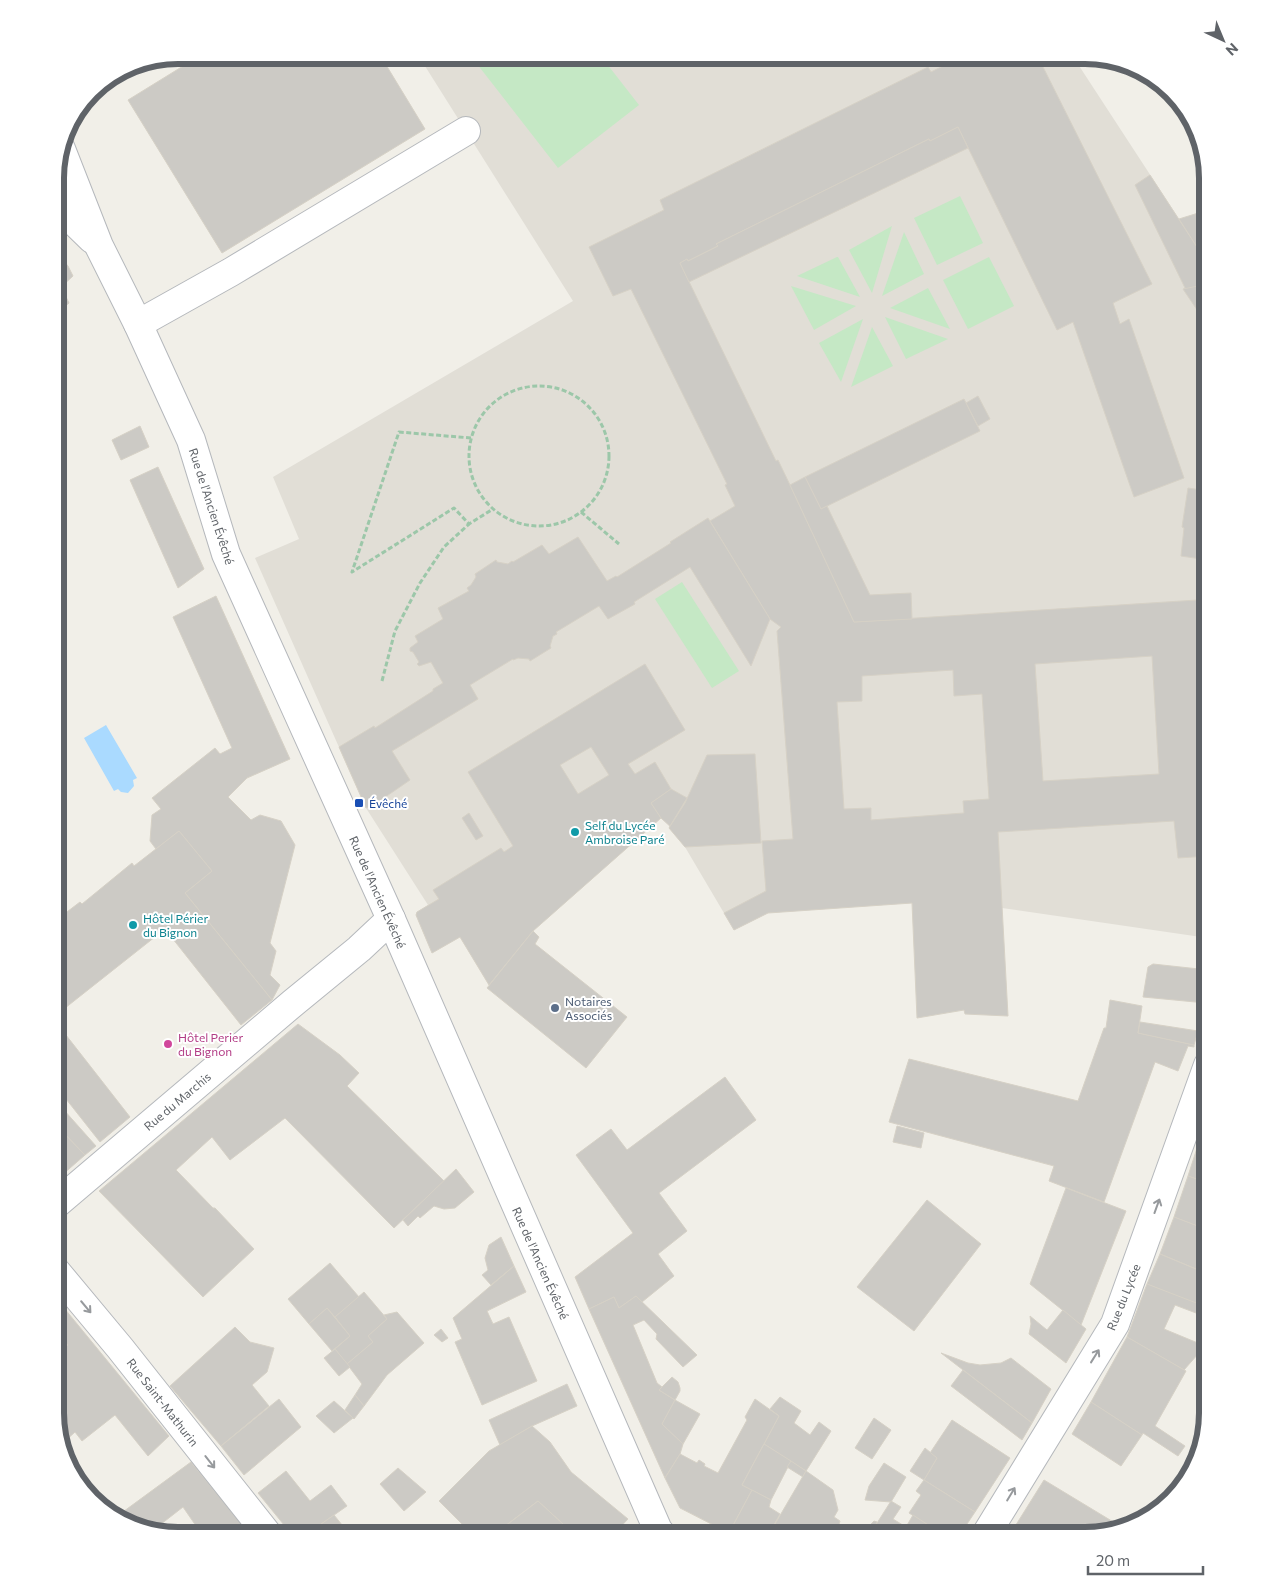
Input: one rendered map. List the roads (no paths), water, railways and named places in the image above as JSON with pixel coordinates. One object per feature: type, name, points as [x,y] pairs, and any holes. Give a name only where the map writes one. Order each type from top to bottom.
[{"type":"street","points":[[138,324],[232,272],[466,131]]},
{"type":"street","name":"Rue de l'Ancien Évêché","points":[[65,162],[99,246],[138,324],[191,440],[226,554],[390,920],[657,1527]]},
{"type":"street","name":"Rue de l'Ancien Évêché","points":[[64,212],[99,246]]},
{"type":"street","name":"Rue du Marchis","points":[[64,1198],[359,949],[390,920]]},
{"type":"street","name":"Rue du Lycée","points":[[991,1527],[1115,1324],[1199,1090]]},
{"type":"street","name":"Rue Saint-Mathurin","points":[[64,1281],[127,1356],[261,1527]]},
{"type":"water","points":[[106,725],[137,778],[133,780],[134,786],[128,793],[121,792],[118,789],[114,791],[84,738]]},
{"type":"place","name":"Évêché","points":[[359,803]]},
{"type":"place","name":"Self du Lycée Ambroise Paré","points":[[575,832]]},
{"type":"place","name":"Hôtel Périer du Bignon","points":[[133,925]]},
{"type":"place","name":"Notaires Associés","points":[[555,1008]]},
{"type":"place","name":"Hôtel Perier du Bignon","points":[[168,1044]]}]
